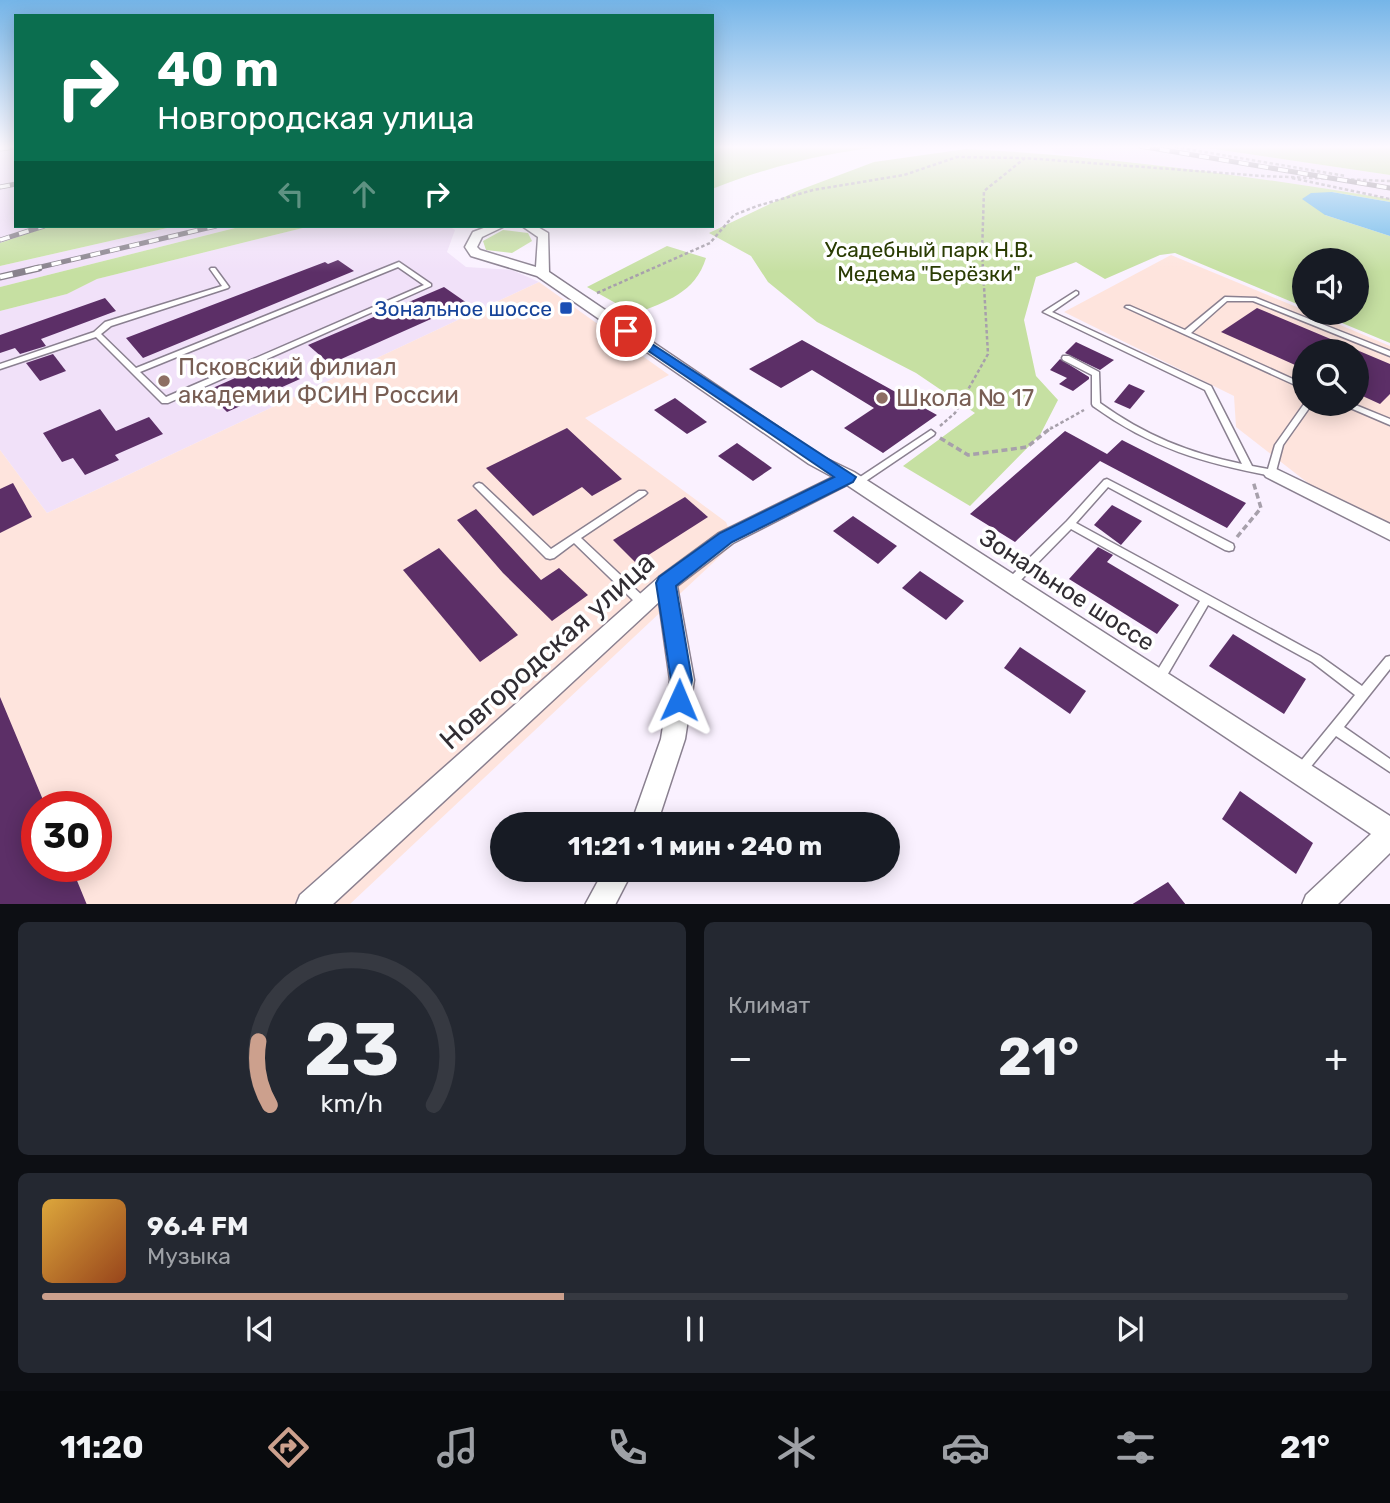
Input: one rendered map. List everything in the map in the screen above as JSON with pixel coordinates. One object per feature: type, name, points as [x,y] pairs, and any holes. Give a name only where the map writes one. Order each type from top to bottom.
[{"type":"street","name":"Зональное шоссе","points":[[492,228],[469,237],[475,253],[542,273],[816,460],[852,480],[1300,771],[1390,833]]},
{"type":"street","points":[[531,228],[544,236],[542,273]]},
{"type":"street","points":[[496,259],[522,256],[543,244]]},
{"type":"street","points":[[1272,473],[1390,533]]},
{"type":"street","name":"Новгородская улица","points":[[311,904],[666,583],[726,538],[852,480]]},
{"type":"street","points":[[648,812],[673,739],[682,680],[666,583]]},
{"type":"street","points":[[1317,904],[1390,833]]},
{"type":"street","points":[[600,904],[613,882]]},
{"type":"lane","points":[[97,334],[134,371],[165,401],[429,285],[399,264],[134,371]]},
{"type":"lane","points":[[0,367],[97,334],[108,324],[226,287],[213,269]]},
{"type":"lane","points":[[1076,293],[1047,312],[1208,388],[1249,469]]},
{"type":"lane","points":[[1186,333],[1224,299],[1254,299],[1390,354]]},
{"type":"lane","points":[[1129,307],[1292,382]]},
{"type":"lane","points":[[1066,358],[1096,374],[1096,404],[1110,415],[1179,453],[1272,473],[1279,445],[1300,416]]},
{"type":"lane","points":[[1369,414],[1390,422]]},
{"type":"lane","points":[[852,480],[931,433]]},
{"type":"lane","points":[[1009,584],[1070,524],[1107,481],[1229,547]]},
{"type":"lane","points":[[479,486],[550,555],[642,493]]},
{"type":"lane","points":[[1070,524],[1316,659],[1363,694]]},
{"type":"lane","points":[[574,538],[642,602]]},
{"type":"lane","points":[[1157,680],[1206,600]]},
{"type":"lane","points":[[1300,771],[1390,661]]},
{"type":"lane","points":[[1335,728],[1390,766]]},
{"type":"path","points":[[601,291],[710,243],[734,215],[824,188]]},
{"type":"path","points":[[987,188],[984,191],[982,253],[988,354],[955,413],[931,433],[968,454],[1027,447],[1055,425],[1096,404]]},
{"type":"path","points":[[1332,188],[1390,198]]},
{"type":"path","points":[[1229,547],[1261,508],[1249,469]]},
{"type":"shaded area","points":[[0,188],[14,188],[14,228],[44,228],[0,243]]},
{"type":"shaded area","points":[[1311,188],[1390,188],[1390,199]]},
{"type":"shaded area","points":[[167,228],[235,228],[0,287],[0,266]]},
{"type":"shaded area","name":"Псковский филиал академии ФСИН России","points":[[303,228],[452,228],[455,230],[447,252],[466,267],[512,270],[539,282],[47,513],[0,450],[0,311],[67,294],[97,279]]},
{"type":"shaded area","points":[[1171,255],[1292,305],[1292,325],[1340,325],[1390,346],[1390,526],[1317,490],[1236,427],[1234,396],[1064,312]]},
{"type":"shaded area","points":[[539,282],[669,375],[585,418],[726,522],[734,543],[350,904],[0,904],[0,450],[47,513]]},
{"type":"green space","name":"Усадебный парк Н.В. Медема \"Берёзки\"","points":[[804,188],[1323,188],[1390,199],[1390,202],[1332,192],[1325,215],[1390,236],[1390,343],[1347,325],[1369,325],[1369,248],[1292,248],[1292,302],[1175,253],[1160,255],[1105,279],[1076,262],[1036,277],[1024,320],[1036,376],[1058,400],[1040,435],[970,506],[903,466],[975,413],[916,373],[817,322],[768,282],[751,256],[709,233]]},
{"type":"green space","points":[[44,228],[167,228],[0,266],[0,243]]},
{"type":"green space","points":[[235,228],[303,228],[97,279],[67,294],[0,311],[0,287]]},
{"type":"green space","points":[[503,230],[528,233],[532,241],[512,253],[486,250],[483,241]]},
{"type":"green space","points":[[667,246],[706,258],[695,280],[669,300],[635,314],[587,287]]},
{"type":"water","points":[[1332,192],[1390,202],[1390,236],[1325,215],[1302,199],[1311,193]]},
{"type":"building","points":[[338,260],[354,271],[143,358],[126,338],[325,262],[328,264]]},
{"type":"building","points":[[444,287],[467,303],[330,364],[308,345]]},
{"type":"building","points":[[105,298],[116,311],[41,339],[46,346],[20,354],[15,348],[0,353],[0,335]]},
{"type":"building","points":[[1257,308],[1331,339],[1292,339],[1292,364],[1221,332]]},
{"type":"building","name":"Школа № 17","points":[[802,340],[937,415],[883,453],[844,428],[874,408],[812,370],[781,388],[749,369]]},
{"type":"building","points":[[1076,342],[1114,360],[1100,370],[1065,353]]},
{"type":"building","points":[[53,354],[66,371],[40,381],[26,363]]},
{"type":"building","points":[[1369,355],[1390,364],[1390,394],[1380,404],[1369,399]]},
{"type":"building","points":[[278,359],[300,379],[227,412],[206,391]]},
{"type":"building","points":[[1060,359],[1089,379],[1073,391],[1059,384],[1067,378],[1050,370]]},
{"type":"building","points":[[1129,384],[1145,391],[1130,409],[1114,402]]},
{"type":"building","points":[[675,398],[707,422],[687,434],[654,410]]},
{"type":"building","points":[[100,409],[116,431],[149,417],[163,434],[115,455],[119,460],[85,475],[73,458],[62,462],[43,433]]},
{"type":"building","points":[[567,428],[622,479],[592,496],[582,487],[533,516],[486,468]]},
{"type":"building","points":[[1065,431],[1107,454],[1122,440],[1246,503],[1227,528],[1100,461],[1015,542],[970,514]]},
{"type":"building","points":[[737,443],[772,468],[753,481],[718,456]]},
{"type":"building","points":[[13,483],[32,517],[0,533],[0,489]]},
{"type":"building","points":[[685,497],[708,517],[636,563],[613,540]]},
{"type":"building","points":[[1112,505],[1142,521],[1121,545],[1094,525]]},
{"type":"building","points":[[476,509],[541,580],[559,568],[588,595],[552,621],[503,573],[457,520]]},
{"type":"building","points":[[853,516],[897,546],[878,564],[833,531]]},
{"type":"building","points":[[1098,547],[1113,555],[1107,562],[1179,605],[1157,634],[1069,579]]},
{"type":"building","points":[[439,548],[518,635],[480,662],[403,570]]},
{"type":"building","points":[[920,571],[964,601],[946,620],[902,588]]},
{"type":"building","points":[[1233,634],[1306,679],[1284,714],[1209,666]]},
{"type":"building","points":[[1020,647],[1086,691],[1070,714],[1004,668]]},
{"type":"building","points":[[0,697],[39,791],[21,791],[21,882],[78,882],[87,904],[0,904]]},
{"type":"building","points":[[1240,791],[1313,843],[1296,874],[1222,819]]},
{"type":"building","points":[[1168,882],[1185,904],[1133,904]]},
{"type":"railway","points":[[0,240],[38,228]]},
{"type":"railway","points":[[32,269],[207,228]]},
{"type":"railway","points":[[0,277],[39,268]]},
{"type":"place","name":"Зональное шоссе","points":[[566,308]]},
{"type":"place","name":"Псковский филиал академии ФСИН России","points":[[164,381]]},
{"type":"place","name":"Школа № 17","points":[[882,398]]},
{"type":"route","points":[[626,331],[816,460],[848,477],[814,497],[726,538],[666,583],[682,680],[679,700]]}]
